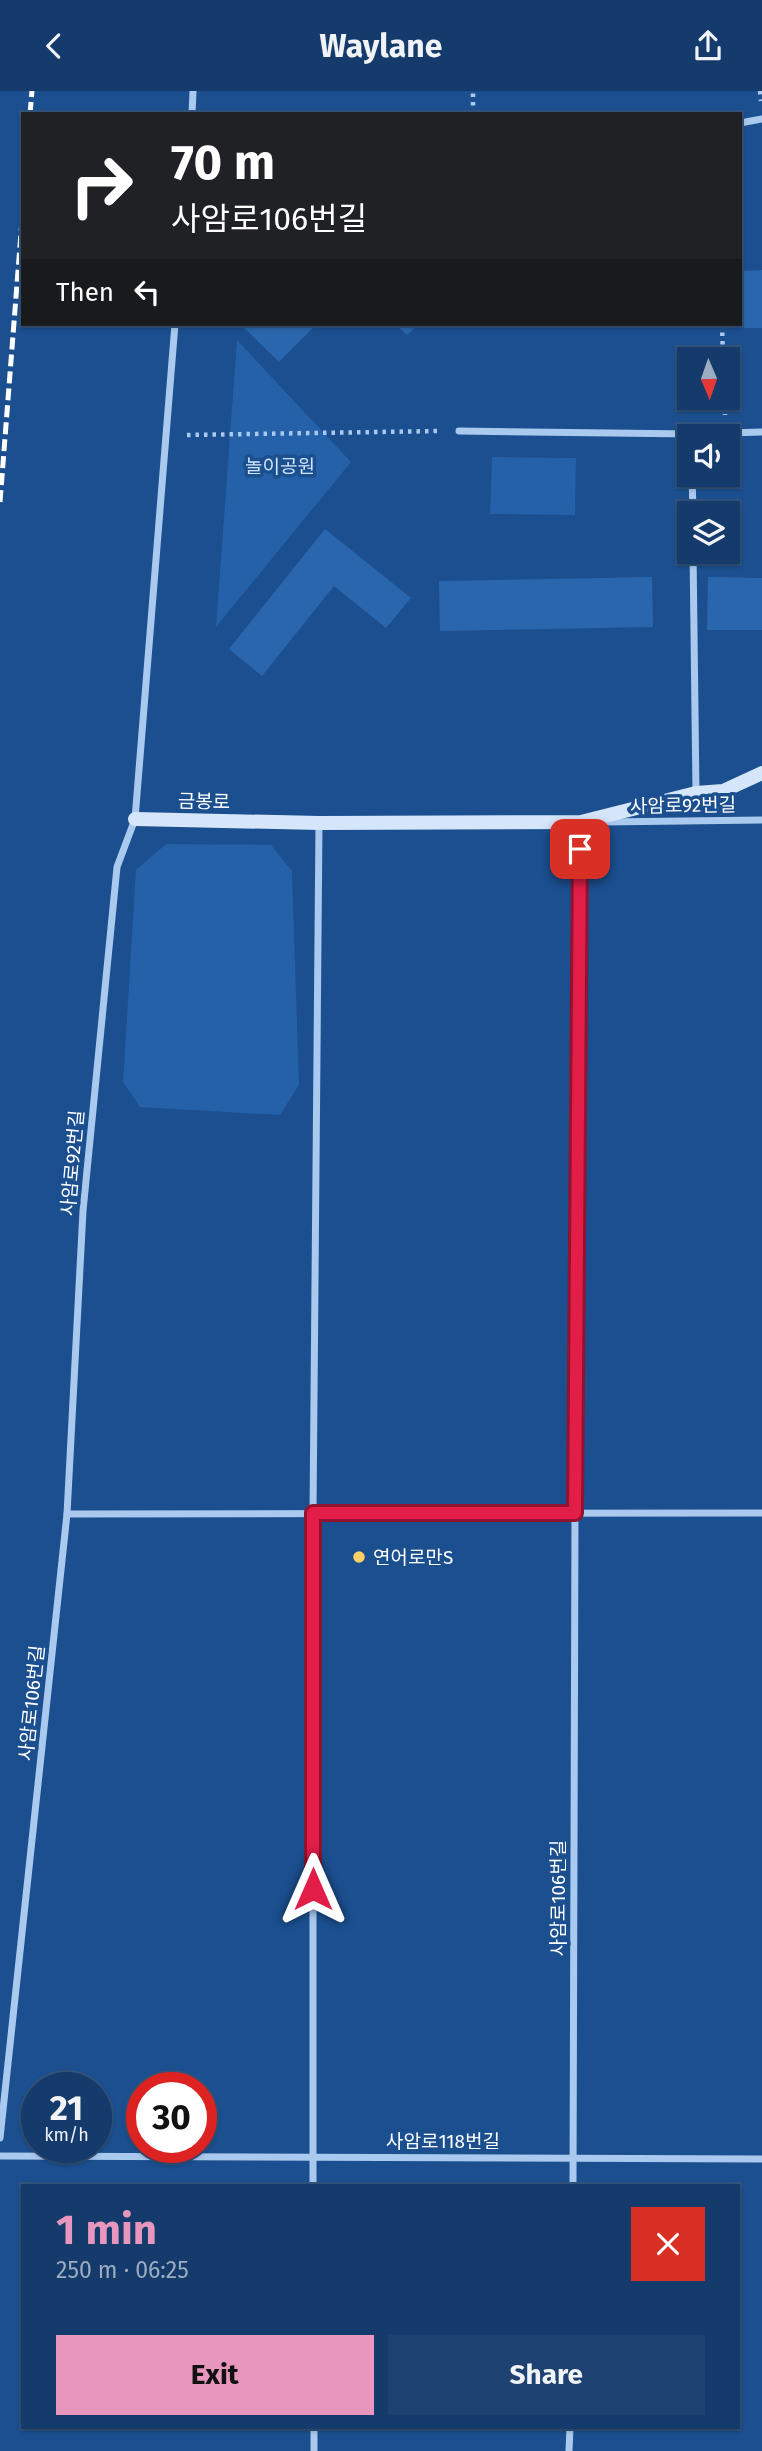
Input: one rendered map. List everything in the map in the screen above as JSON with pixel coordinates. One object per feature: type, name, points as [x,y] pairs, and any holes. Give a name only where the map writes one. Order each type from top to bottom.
[{"type":"street","points":[[192,112],[193,91]]},
{"type":"street","points":[[742,123],[762,119]]},
{"type":"street","points":[[135,818],[176,326]]},
{"type":"street","points":[[459,431],[677,435]]},
{"type":"street","points":[[740,433],[762,432]]},
{"type":"street","points":[[693,564],[696,793]]},
{"type":"street","name":"금봉로","points":[[135,818],[319,823],[581,822],[696,793],[723,791],[762,773]]},
{"type":"street","name":"사암로92번길","points":[[67,1514],[85,1184],[117,867],[135,818]]},
{"type":"street","name":"사암로92번길","points":[[581,822],[762,820]]},
{"type":"street","points":[[575,1513],[581,822]]},
{"type":"street","points":[[313,2184],[313,1513],[319,823]]},
{"type":"street","name":"사암로106번길","points":[[573,2157],[575,1513]]},
{"type":"street","points":[[67,1514],[762,1513]]},
{"type":"street","name":"사암로106번길","points":[[0,2138],[67,1514]]},
{"type":"street","name":"사암로118번길","points":[[0,2156],[762,2159]]},
{"type":"street","points":[[573,2157],[573,2184]]},
{"type":"street","points":[[314,2429],[314,2451]]},
{"type":"street","points":[[569,2451],[570,2429]]},
{"type":"path","points":[[473,91],[473,112]]},
{"type":"path","points":[[722,326],[723,347]]},
{"type":"path","points":[[166,436],[459,431]]},
{"type":"green space","name":"놀이공원","points":[[237,340],[351,462],[216,627]]},
{"type":"green space","points":[[492,457],[576,458],[575,515],[490,514]]},
{"type":"green space","points":[[166,844],[271,845],[292,871],[299,1085],[280,1115],[140,1107],[123,1082],[136,870]]},
{"type":"building","points":[[762,270],[762,328],[739,328],[742,326],[742,271]]},
{"type":"building","points":[[242,326],[315,326],[279,362]]},
{"type":"building","points":[[397,326],[417,326],[407,335]]},
{"type":"building","points":[[325,529],[411,598],[386,628],[334,586],[262,676],[229,649]]},
{"type":"building","points":[[652,577],[653,627],[440,631],[439,581]]},
{"type":"building","points":[[708,577],[762,578],[762,630],[707,630]]},
{"type":"railway","points":[[30,112],[32,91]]},
{"type":"railway","points":[[0,502],[21,233]]},
{"type":"place","name":"연어로만S","points":[[359,1557]]},
{"type":"route","points":[[313,1889],[313,1513],[575,1513],[580,849]]}]
